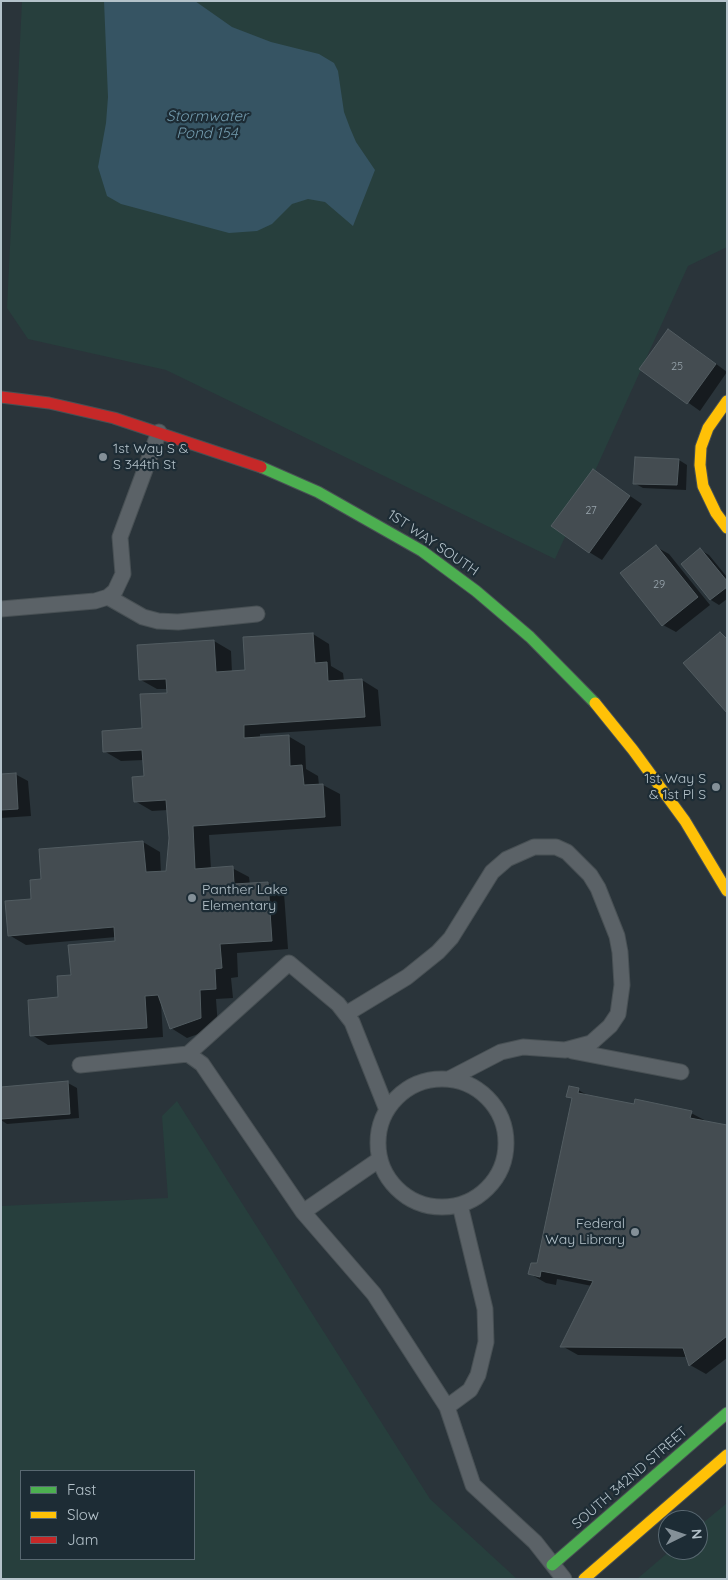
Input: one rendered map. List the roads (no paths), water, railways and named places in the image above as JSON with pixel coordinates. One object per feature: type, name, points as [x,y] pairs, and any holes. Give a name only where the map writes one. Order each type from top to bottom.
[{"type":"main road","name":"1ST WAY SOUTH","points":[[1,397],[50,403],[114,418],[266,469],[318,492],[422,551],[476,591],[530,638],[569,676],[633,750],[685,820],[727,892]]},
{"type":"main road","points":[[727,401],[708,428],[701,447],[700,466],[703,486],[727,528]]},
{"type":"main road","name":"SOUTH 342ND STREET","points":[[552,1564],[727,1413]]},
{"type":"main road","points":[[584,1579],[727,1455]]},
{"type":"lane","points":[[1,609],[76,604],[108,597],[115,591],[123,574],[120,537],[159,432]]},
{"type":"lane","points":[[108,597],[143,617],[158,621],[178,622],[257,614]]},
{"type":"lane","points":[[346,1014],[407,976],[438,952],[451,938],[492,872],[507,859],[529,849],[556,847],[567,852],[577,861],[598,888],[617,936],[622,969],[621,1000],[618,1014],[610,1026],[591,1043],[565,1050]]},
{"type":"lane","points":[[80,1065],[188,1054],[289,963],[329,996],[346,1014],[359,1035],[387,1110]]},
{"type":"lane","points":[[449,1079],[473,1087],[494,1106],[505,1132],[504,1159],[498,1174],[480,1194],[460,1205],[428,1206],[405,1196],[386,1175],[380,1159],[381,1126],[387,1110],[409,1088],[423,1082],[449,1079],[501,1052],[523,1048],[565,1050],[681,1072]]},
{"type":"lane","points":[[188,1054],[202,1064],[213,1077],[303,1212],[374,1294],[447,1407],[472,1485],[535,1542],[564,1579]]},
{"type":"lane","points":[[303,1212],[380,1159]]},
{"type":"lane","points":[[447,1407],[470,1390],[478,1375],[486,1342],[485,1309],[460,1205]]},
{"type":"water","name":"Stormwater Pond 154","points":[[104,1],[195,1],[232,27],[271,42],[319,54],[334,63],[338,71],[344,112],[350,128],[356,142],[375,170],[353,226],[325,202],[308,199],[292,204],[272,224],[257,231],[229,233],[121,204],[107,196],[98,167],[106,123],[108,97]]},
{"type":"place","name":"1st Way S & S 344th St","points":[[103,457]]},
{"type":"place","name":"1st Way S & 1st Pl S","points":[[716,787]]},
{"type":"place","name":"Panther Lake Elementary","points":[[192,898]]},
{"type":"place","name":"Federal Way Library","points":[[635,1232]]}]
